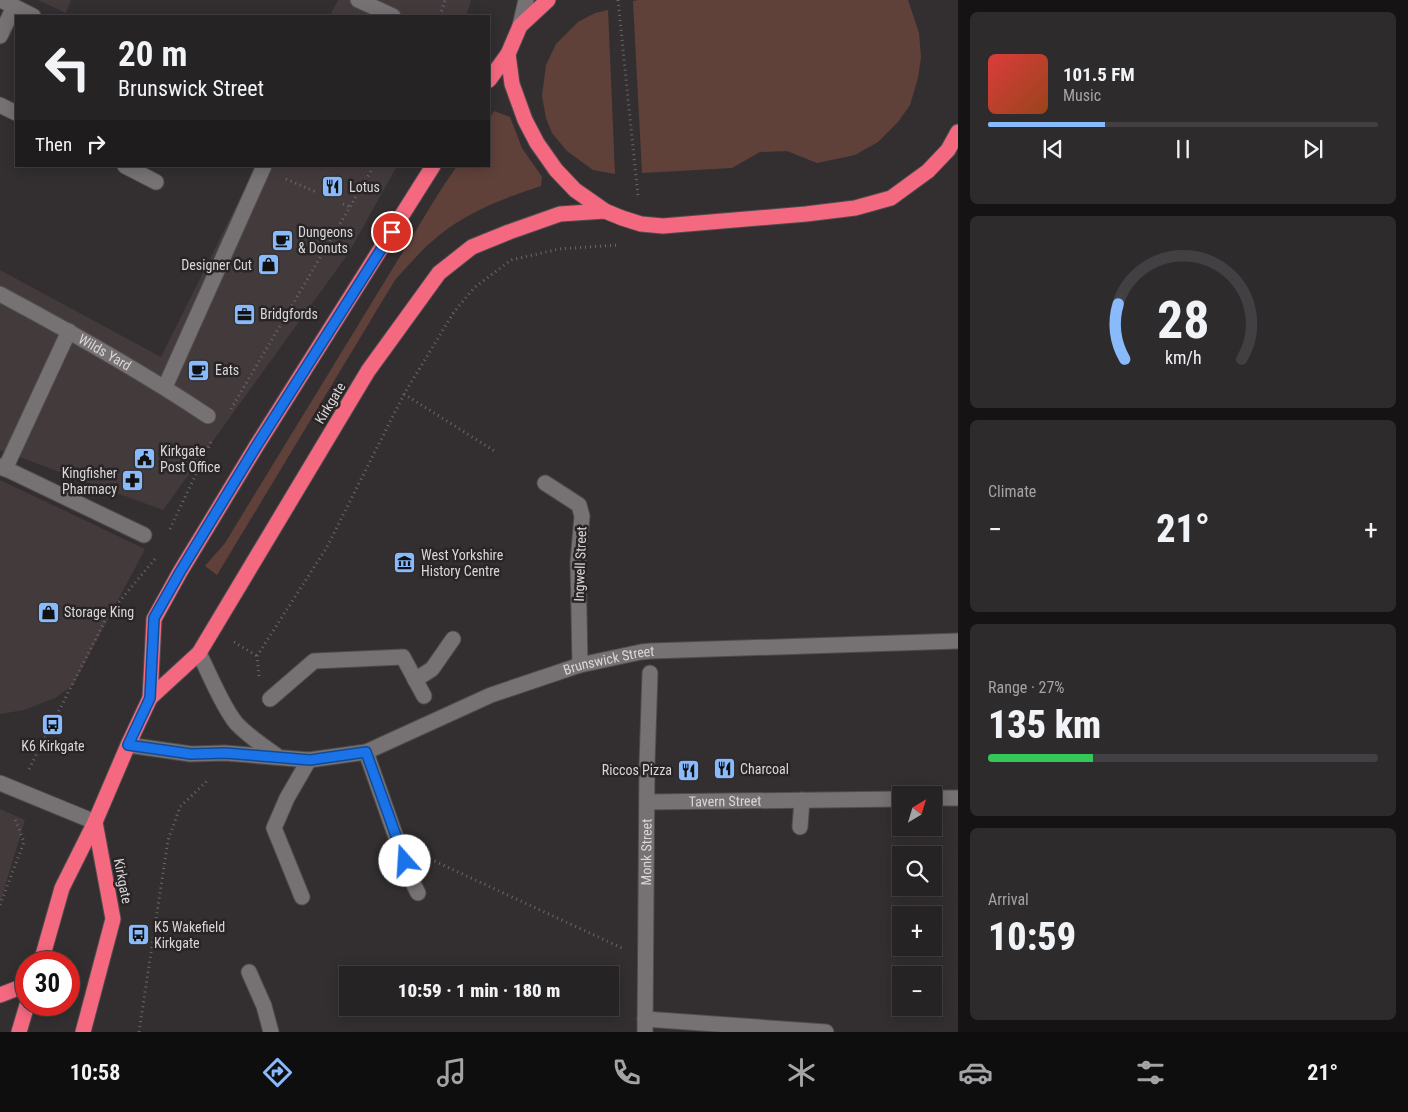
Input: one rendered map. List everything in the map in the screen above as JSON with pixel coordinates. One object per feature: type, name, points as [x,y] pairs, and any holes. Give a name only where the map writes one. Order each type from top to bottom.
[{"type":"highway","points":[[490,79],[508,54],[520,26],[548,0]]},
{"type":"highway","points":[[508,54],[512,84],[525,120],[537,144],[556,170],[575,190],[605,211],[641,224],[663,226],[806,214],[855,208],[891,198],[928,171],[948,150],[958,132]]},
{"type":"highway","name":"Kirkgate","points":[[44,951],[62,888],[95,822],[150,698],[154,618],[257,445],[432,167]]},
{"type":"highway","name":"Kirkgate","points":[[150,698],[199,653],[368,371],[439,273],[472,246],[509,232],[560,214],[605,211]]},
{"type":"highway","name":"Kirkgate","points":[[83,1032],[113,919],[95,822]]},
{"type":"highway","points":[[0,995],[15,989]]},
{"type":"highway","points":[[20,1032],[24,1016]]},
{"type":"street","points":[[358,0],[391,15]]},
{"type":"street","points":[[520,26],[526,0]]},
{"type":"street","points":[[0,36],[8,3],[31,15]]},
{"type":"street","points":[[0,105],[15,112]]},
{"type":"street","points":[[126,167],[156,182]]},
{"type":"street","points":[[165,387],[263,168]]},
{"type":"street","name":"Wilds Yard","points":[[0,294],[69,331],[165,387],[208,416]]},
{"type":"street","points":[[69,331],[3,468],[144,534]]},
{"type":"street","name":"Ingwell Street","points":[[545,483],[579,505],[582,516],[578,562],[580,664]]},
{"type":"street","points":[[415,680],[432,669],[453,639]]},
{"type":"street","name":"Brunswick Street","points":[[128,745],[191,754],[216,753],[277,756],[310,760],[366,752],[491,695],[580,664],[651,651],[958,641]]},
{"type":"street","name":"Brunswick Street","points":[[199,653],[222,700],[235,721],[254,740],[277,756]]},
{"type":"street","points":[[270,698],[314,661],[403,657],[424,696]]},
{"type":"street","name":"Monk Street","points":[[645,1025],[650,673]]},
{"type":"street","points":[[366,752],[410,877],[418,893]]},
{"type":"street","points":[[302,897],[274,828],[287,798],[310,760]]},
{"type":"street","points":[[0,783],[95,822]]},
{"type":"street","points":[[942,798],[958,798]]},
{"type":"street","name":"Tavern Street","points":[[647,802],[892,799]]},
{"type":"street","points":[[800,828],[802,800]]},
{"type":"street","points":[[249,972],[264,1006],[271,1032]]},
{"type":"street","points":[[645,1025],[826,1032]]},
{"type":"path","points":[[440,15],[445,0]]},
{"type":"path","points":[[270,698],[260,680],[257,656],[327,547],[404,394],[454,312],[474,288],[511,260],[559,249],[642,243],[618,0]]},
{"type":"path","points":[[227,415],[373,167]]},
{"type":"path","points":[[263,168],[316,192]]},
{"type":"path","points":[[343,204],[350,207]]},
{"type":"path","points":[[404,394],[496,452]]},
{"type":"path","points":[[167,534],[214,437]]},
{"type":"path","points":[[0,906],[24,842],[12,812],[29,769],[108,615],[156,557]]},
{"type":"path","points":[[139,1032],[168,840],[180,807],[214,774],[216,753]]},
{"type":"path","points":[[400,845],[646,959]]},
{"type":"shaded area","points":[[38,0],[71,0],[66,13]]},
{"type":"shaded area","points":[[338,0],[471,0],[466,15],[330,15]]},
{"type":"shaded area","points":[[908,0],[919,33],[921,57],[918,78],[910,105],[898,122],[878,142],[855,155],[817,163],[787,151],[760,152],[732,168],[642,173],[633,1]]},
{"type":"shaded area","points":[[608,10],[615,174],[593,170],[567,151],[552,133],[546,118],[542,96],[546,65],[556,44],[578,22],[595,13]]},
{"type":"shaded area","points":[[494,111],[510,117],[522,148],[542,177],[541,186],[496,202],[454,225],[429,244],[395,280],[217,575],[205,566],[225,543],[440,191],[456,167],[490,167],[490,118]]},
{"type":"shaded area","points":[[256,167],[396,167],[348,254],[163,510],[0,450],[0,270],[161,357]]},
{"type":"shaded area","name":"Storage King","points":[[0,480],[145,549],[73,685],[55,698],[24,710],[0,714]]},
{"type":"shaded area","points":[[0,809],[25,820],[0,903]]},
{"type":"place","name":"Lotus","points":[[333,187]]},
{"type":"place","name":"Dungeons & Donuts","points":[[282,240]]},
{"type":"place","name":"Designer Cut","points":[[268,265]]},
{"type":"place","name":"Bridgfords","points":[[244,314]]},
{"type":"place","name":"Eats","points":[[199,370]]},
{"type":"place","name":"Kirkgate Post Office","points":[[144,459]]},
{"type":"place","name":"Kingfisher Pharmacy","points":[[133,481]]},
{"type":"place","name":"West Yorkshire History Centre","points":[[405,563]]},
{"type":"place","name":"Storage King","points":[[48,612]]},
{"type":"place","name":"K6 Kirkgate","points":[[53,724]]},
{"type":"place","name":"Charcoal","points":[[724,769]]},
{"type":"place","name":"Riccos Pizza","points":[[688,770]]},
{"type":"place","name":"K5 Wakefield Kirkgate","points":[[138,935]]},
{"type":"route","points":[[392,232],[257,445],[154,618],[150,698],[128,745],[191,754],[225,753],[310,760],[366,752],[405,861]]}]
